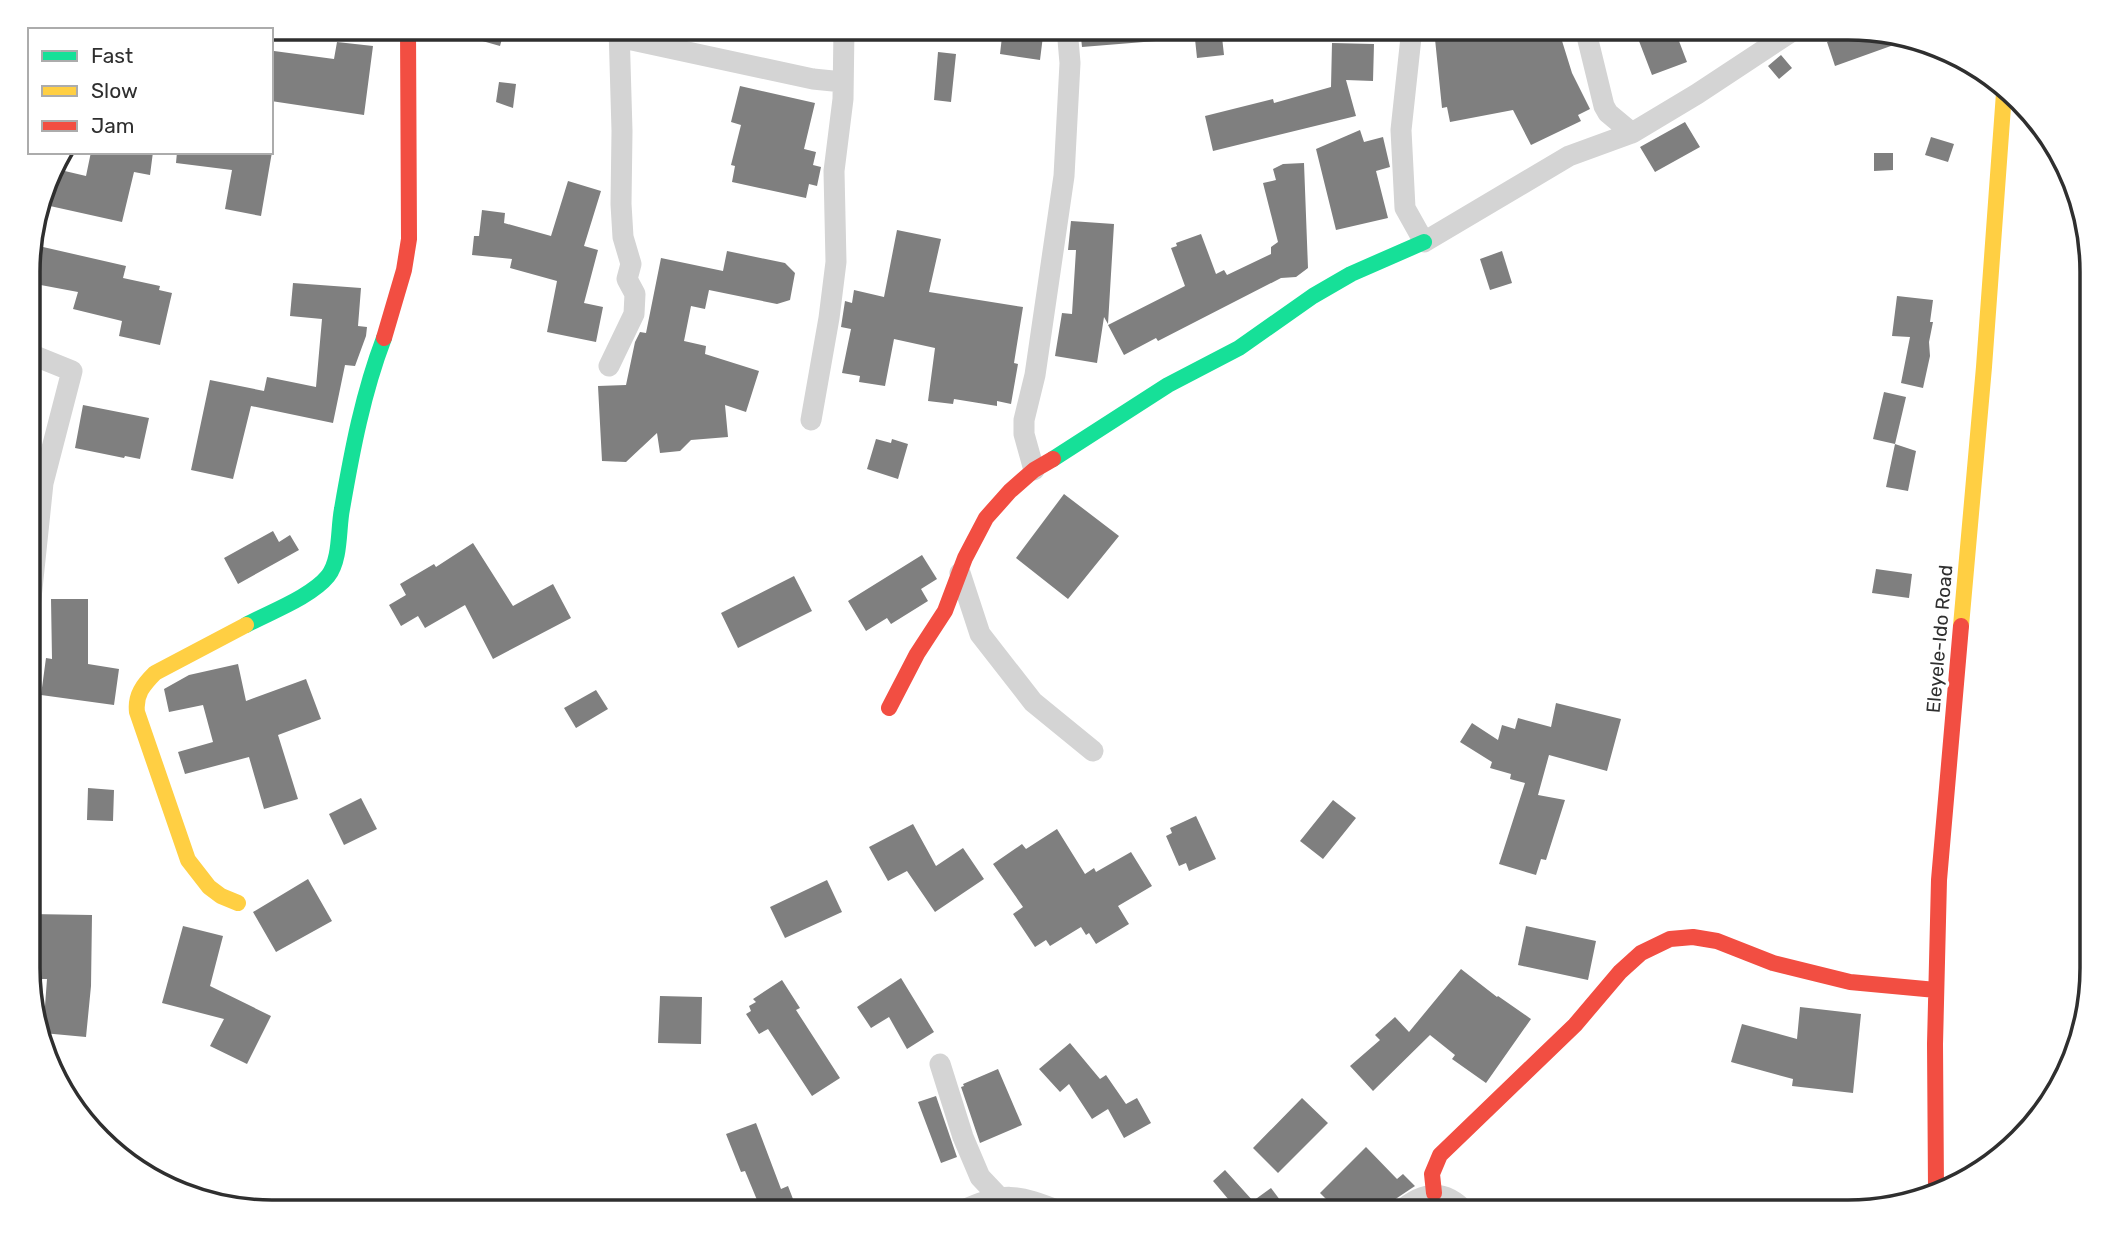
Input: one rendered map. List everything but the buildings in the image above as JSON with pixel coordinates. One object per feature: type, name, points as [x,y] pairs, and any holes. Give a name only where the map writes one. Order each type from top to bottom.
[{"type":"street","points":[[238,903],[217,895],[199,877],[188,860],[141,726],[136,703],[145,682],[155,673],[312,590],[329,575],[335,561],[341,512],[369,377],[389,325],[410,239],[408,40]]},
{"type":"street","points":[[609,366],[634,314],[635,294],[627,279],[631,264],[623,237],[619,40]]},
{"type":"street","points":[[652,40],[813,79],[843,82]]},
{"type":"street","points":[[811,420],[836,262],[834,171],[843,82],[844,40]]},
{"type":"street","points":[[1034,470],[1024,434],[1024,420],[1039,352],[1065,176],[1070,63],[1067,40]]},
{"type":"street","points":[[1411,40],[1401,130],[1405,208],[1424,242]]},
{"type":"street","points":[[1588,40],[1604,106],[1608,113],[1632,133]]},
{"type":"street","points":[[889,708],[917,654],[945,611],[986,518],[1010,491],[1034,470],[1168,385],[1239,348],[1313,296],[1352,274],[1424,242],[1569,156],[1632,133],[1779,40]]},
{"type":"street","name":"Eleyele-Ido Road","points":[[1936,1182],[1939,880],[1984,367],[2003,100]]},
{"type":"street","points":[[40,358],[72,371],[43,483],[40,512]]},
{"type":"street","points":[[960,573],[979,634],[1033,702],[1093,751]]},
{"type":"street","points":[[1434,1193],[1432,1174],[1434,1163],[1440,1154],[1575,1025],[1620,972],[1641,953],[1671,939],[1693,937],[1717,941],[1773,963],[1850,982],[1936,990]]},
{"type":"street","points":[[940,1064],[962,1136],[980,1177],[998,1196]]},
{"type":"street","points":[[1418,1199],[1434,1193],[1451,1199]]},
{"type":"street","points":[[989,1200],[998,1196],[1021,1200]]},
{"type":"traffic: fast","points":[[1053,459],[1168,385],[1239,348],[1313,296],[1351,274],[1424,242]]},
{"type":"traffic: fast","points":[[246,625],[311,591],[321,584],[332,569],[359,422],[384,338]]},
{"type":"traffic: slow","points":[[1961,626],[2003,100]]},
{"type":"traffic: slow","points":[[238,903],[209,887],[188,860],[137,712],[137,700],[155,673],[246,625]]},
{"type":"traffic: jam","points":[[384,338],[404,270],[409,239],[408,40]]},
{"type":"traffic: jam","points":[[889,708],[917,654],[945,611],[965,558],[986,518],[1010,491],[1034,470],[1053,459]]},
{"type":"traffic: jam","points":[[1936,1182],[1935,1044],[1939,880],[1961,626]]},
{"type":"traffic: jam","points":[[1434,1193],[1432,1174],[1440,1155],[1575,1025],[1620,972],[1641,953],[1670,939],[1693,937],[1717,941],[1773,963],[1850,982],[1936,990]]}]
